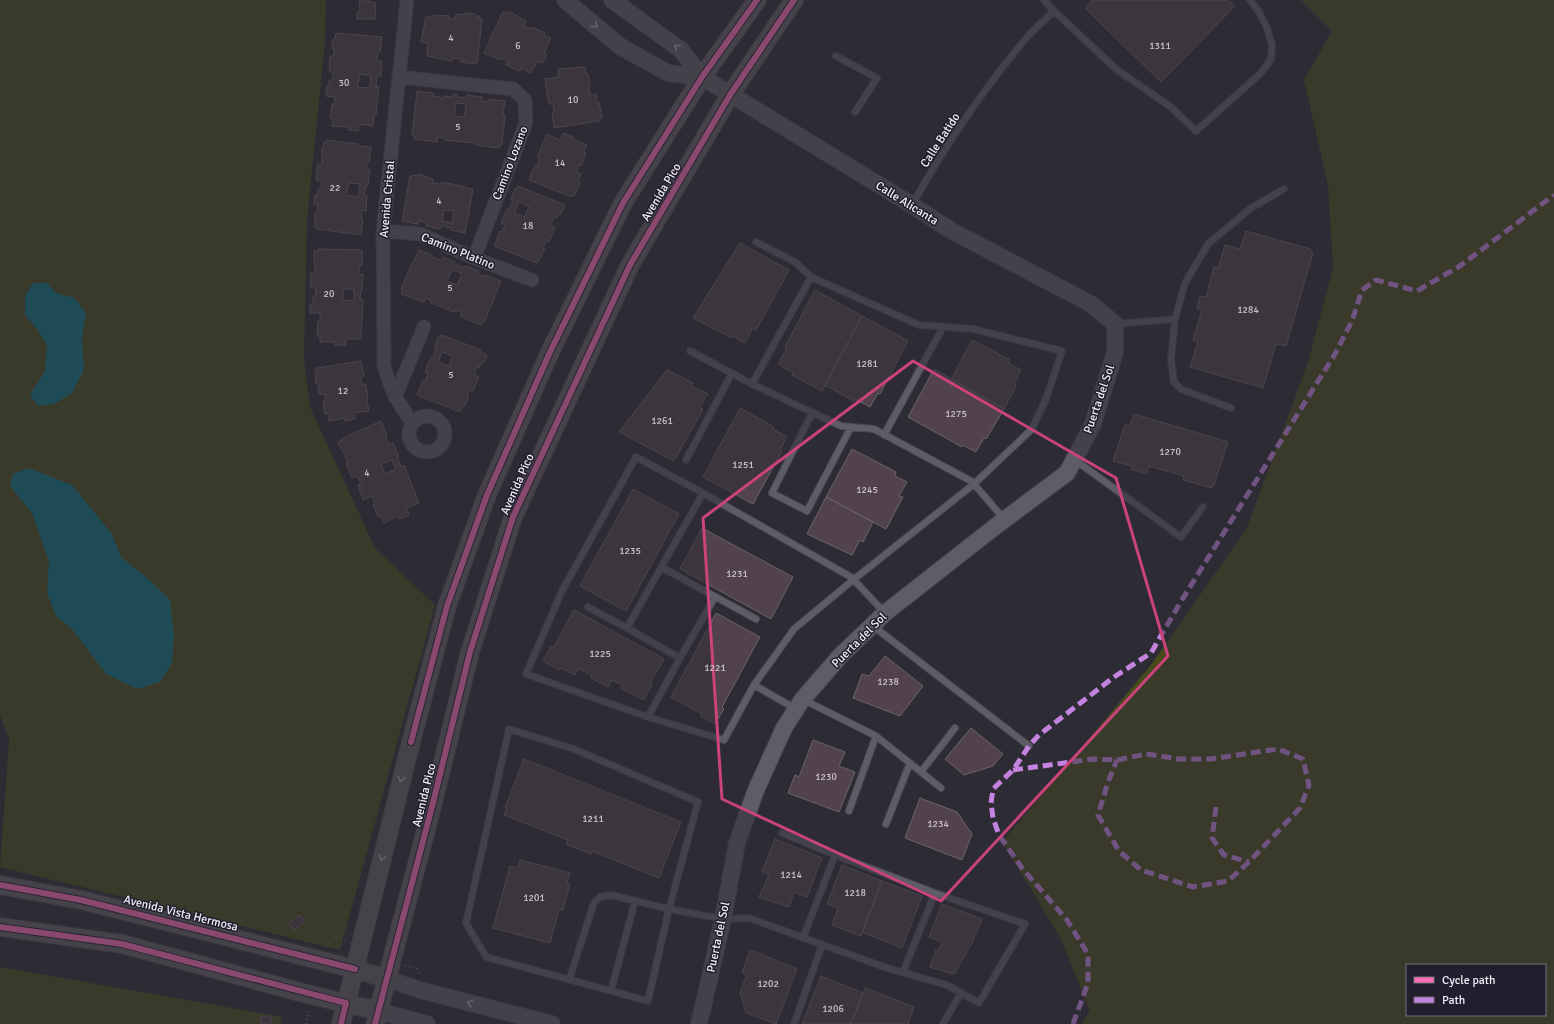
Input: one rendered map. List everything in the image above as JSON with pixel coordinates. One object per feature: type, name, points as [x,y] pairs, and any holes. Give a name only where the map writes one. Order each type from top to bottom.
[{"type":"main road","name":"Avenida Pico","points":[[341,1024],[410,742],[447,606],[487,495],[550,352],[623,203],[702,77],[757,0]]},
{"type":"main road","name":"Avenida Pico","points":[[377,1018],[386,979],[434,803],[470,652],[513,517],[630,266],[730,96],[794,0]]},
{"type":"main road","name":"Avenida Vista Hermosa","points":[[0,885],[81,900],[355,969],[386,979]]},
{"type":"main road","points":[[0,927],[122,944],[313,996],[346,1003],[377,1018]]},
{"type":"street","name":"Avenida Cristal","points":[[407,0],[383,231],[384,365],[388,383],[395,398],[412,423]]},
{"type":"street","name":"Calle Alicanta","points":[[565,0],[621,47],[668,73],[702,77]]},
{"type":"street","name":"Calle Alicanta","points":[[612,0],[681,50],[702,77],[730,96],[912,205],[952,231],[1091,304],[1115,324]]},
{"type":"street","name":"Camino Lozano","points":[[399,77],[513,89],[525,100],[526,123],[474,258]]},
{"type":"street","name":"Camino Platino","points":[[383,231],[420,234],[474,258],[532,280]]},
{"type":"street","name":"Puerta del Sol","points":[[699,1024],[723,919],[737,843],[756,790],[784,728],[799,704],[841,655],[885,613],[1004,519],[1067,473],[1093,424],[1115,352],[1115,324]]},
{"type":"street","points":[[395,398],[424,327]]},
{"type":"street","name":"Avenida Vista Hermosa","points":[[386,979],[420,990],[552,1024]]},
{"type":"street","points":[[377,1018],[427,1024]]},
{"type":"lane","points":[[1044,0],[1102,57],[1116,69],[1171,107],[1196,131],[1261,73],[1271,59],[1272,45],[1267,28],[1259,12],[1250,0]]},
{"type":"lane","name":"Calle Batido","points":[[912,205],[959,130],[987,89],[1029,35],[1054,11]]},
{"type":"lane","points":[[836,56],[877,78],[855,112]]},
{"type":"lane","points":[[1231,408],[1181,390],[1174,382],[1171,360],[1175,319],[1185,284],[1208,244],[1251,208],[1284,189]]},
{"type":"lane","points":[[756,242],[795,262],[811,277],[919,325],[972,329],[1062,351],[1046,400],[1032,429],[974,484],[853,580],[794,629],[754,685],[724,740],[648,717],[526,674],[562,592],[636,457],[703,493],[853,580],[885,613]]},
{"type":"lane","points":[[752,384],[811,277]]},
{"type":"lane","points":[[1115,324],[1175,319]]},
{"type":"lane","points":[[884,435],[943,327]]},
{"type":"lane","points":[[690,351],[752,384],[841,426],[874,430],[971,481],[1004,519]]},
{"type":"lane","points":[[686,460],[732,373]]},
{"type":"lane","points":[[812,413],[772,493],[807,511],[851,427]]},
{"type":"lane","points":[[1074,460],[1181,537],[1203,506]]},
{"type":"lane","points":[[627,628],[703,493]]},
{"type":"lane","points":[[660,567],[756,619]]},
{"type":"lane","points":[[648,717],[715,597]]},
{"type":"lane","points":[[588,607],[680,658]]},
{"type":"lane","points":[[872,625],[1029,746]]},
{"type":"lane","points":[[754,685],[876,736],[941,788]]},
{"type":"lane","points":[[921,772],[955,728]]},
{"type":"lane","points":[[509,729],[574,749],[698,802],[668,909],[648,1001],[569,980],[486,957],[466,923],[509,729]]},
{"type":"lane","points":[[849,811],[876,736]]},
{"type":"lane","points":[[886,824],[910,763]]},
{"type":"lane","points":[[569,980],[594,903],[600,897],[611,895],[668,909],[723,919],[749,918],[887,968],[947,985],[979,1003],[1025,924],[935,893],[782,833]]},
{"type":"lane","points":[[804,938],[835,855]]},
{"type":"lane","points":[[903,972],[935,893]]},
{"type":"lane","points":[[611,991],[635,901]]},
{"type":"lane","points":[[794,1024],[822,945]]},
{"type":"lane","points":[[943,1024],[961,993]]},
{"type":"path","points":[[323,961],[328,942],[335,936]]},
{"type":"path","points":[[306,1024],[313,996]]},
{"type":"highlighted area","points":[[913,361],[1116,478],[1168,656],[941,901],[722,799],[703,518]]},
{"type":"green space","points":[[0,0],[326,0],[325,42],[307,219],[304,360],[310,407],[375,548],[435,605],[340,950],[0,867],[9,739],[0,715]]},
{"type":"green space","points":[[1301,0],[1554,0],[1554,1024],[1082,1024],[1090,1011],[1060,937],[1002,842],[1151,665],[1247,528],[1308,362],[1333,268],[1328,185],[1304,80],[1332,31]]},
{"type":"green space","points":[[0,967],[283,1017],[280,1024],[0,1024]]},
{"type":"water","points":[[33,283],[47,283],[56,293],[75,298],[86,313],[82,339],[84,370],[72,393],[54,404],[38,406],[30,395],[45,371],[47,345],[37,329],[25,315],[25,296]]},
{"type":"water","points":[[29,468],[72,485],[112,534],[121,557],[147,578],[170,600],[174,634],[172,663],[160,682],[137,689],[106,674],[72,629],[56,616],[47,593],[49,561],[32,513],[10,486],[13,474]]},
{"type":"building","points":[[1092,0],[1228,0],[1235,6],[1161,82],[1085,8]]},
{"type":"building","points":[[359,1],[371,1],[371,3],[375,2],[376,19],[357,19],[357,12],[360,11]]},
{"type":"building","points":[[504,11],[509,14],[510,12],[526,21],[524,27],[531,29],[532,27],[545,33],[544,35],[551,38],[544,53],[547,54],[543,63],[537,61],[531,73],[521,68],[520,71],[506,65],[508,61],[501,58],[500,60],[484,53]]},
{"type":"building","points":[[465,13],[475,14],[475,16],[480,16],[480,19],[482,19],[477,64],[461,62],[461,59],[453,58],[452,61],[427,56],[428,43],[421,42],[426,17],[433,17],[434,15],[449,16],[448,19],[455,19],[456,14],[465,15]]},
{"type":"building","points":[[336,33],[382,37],[377,61],[382,61],[381,76],[377,76],[376,87],[379,87],[376,115],[374,115],[373,126],[359,124],[358,131],[348,130],[349,127],[332,126],[333,119],[330,118],[332,104],[334,105],[335,97],[326,96],[329,80],[333,80],[333,72],[329,71],[330,56],[334,56],[334,48],[332,48],[333,39],[335,39]],"holes":[[[360,74],[371,76],[370,88],[357,87]]]},
{"type":"building","points":[[585,67],[586,74],[588,74],[590,95],[596,94],[597,103],[599,102],[602,118],[599,118],[599,121],[554,128],[552,113],[554,112],[553,104],[549,104],[545,79],[559,77],[558,69]]},
{"type":"building","points":[[417,91],[433,93],[433,96],[440,97],[440,99],[443,99],[443,96],[453,97],[453,94],[457,94],[456,97],[466,98],[467,95],[482,97],[482,101],[489,102],[490,99],[505,101],[502,145],[500,145],[499,148],[476,145],[476,143],[445,140],[445,138],[437,137],[437,142],[414,139],[414,135],[412,135]],"holes":[[[456,103],[466,104],[464,117],[454,116]]]},
{"type":"building","points":[[563,133],[573,137],[572,139],[587,145],[584,152],[586,153],[581,166],[579,165],[576,172],[581,174],[578,182],[580,183],[574,196],[571,195],[571,197],[529,180],[535,165],[537,166],[540,159],[537,158],[547,134],[560,140]]},
{"type":"building","points":[[327,140],[371,147],[369,162],[367,162],[366,169],[370,170],[368,185],[366,185],[364,195],[367,196],[366,211],[362,210],[361,218],[363,219],[361,235],[315,228],[315,213],[317,213],[318,204],[314,204],[315,195],[317,196],[318,189],[321,189],[322,182],[316,180],[318,164],[322,165],[322,148],[324,142],[326,143]],"holes":[[[349,183],[360,184],[358,197],[346,195]]]},
{"type":"building","points":[[418,174],[433,179],[433,183],[441,184],[442,182],[473,189],[465,233],[441,226],[440,229],[426,226],[427,223],[418,221],[418,224],[402,221],[410,176],[418,176]],"holes":[[[444,210],[454,211],[452,223],[442,221]]]},
{"type":"building","points":[[518,186],[565,205],[561,214],[559,213],[557,218],[554,217],[551,225],[555,227],[549,242],[546,241],[543,248],[545,249],[537,263],[494,246],[500,231],[502,232],[505,225],[501,223],[513,200],[511,199],[515,188],[517,189]],"holes":[[[518,202],[529,206],[525,217],[514,213]]]},
{"type":"building","points":[[1246,231],[1310,249],[1313,253],[1286,346],[1276,344],[1263,388],[1190,367],[1198,342],[1193,340],[1202,310],[1197,308],[1200,296],[1206,297],[1214,267],[1218,268],[1225,245],[1240,249]]},
{"type":"building","points":[[740,243],[789,270],[756,330],[752,329],[745,343],[693,318]]},
{"type":"building","points":[[318,249],[362,250],[362,266],[359,266],[359,274],[363,274],[360,299],[363,299],[361,339],[346,339],[346,345],[335,345],[336,342],[320,342],[320,336],[317,336],[320,313],[310,313],[310,304],[313,304],[313,297],[315,297],[316,288],[311,288],[311,273],[315,273],[314,251],[318,251]],"holes":[[[343,289],[354,289],[354,301],[343,300]]]},
{"type":"building","points":[[419,250],[432,255],[432,257],[441,261],[443,257],[464,268],[465,266],[479,271],[477,274],[485,277],[486,275],[501,281],[484,323],[482,322],[481,325],[460,316],[462,312],[455,310],[454,312],[431,303],[432,301],[425,298],[424,302],[401,294],[403,290],[401,289]],"holes":[[[452,270],[462,273],[457,285],[447,281]]]},
{"type":"building","points":[[815,290],[862,316],[822,391],[792,375],[793,373],[778,364],[787,348],[785,347]]},
{"type":"building","points":[[862,316],[908,341],[880,394],[878,393],[870,407],[855,399],[854,401],[825,385]]},
{"type":"building","points":[[439,336],[481,350],[480,352],[487,355],[484,363],[482,362],[479,368],[477,367],[474,375],[479,377],[473,391],[470,389],[465,406],[463,405],[460,412],[417,395],[423,380],[425,381],[428,373],[425,372],[431,357],[433,358],[437,348],[434,348]],"holes":[[[442,352],[453,356],[449,366],[438,362]]]},
{"type":"building","points":[[972,340],[1010,360],[1008,363],[1021,370],[1014,384],[1016,386],[1004,409],[951,380]]},
{"type":"building","points":[[361,361],[364,376],[361,378],[362,385],[366,384],[369,411],[354,413],[355,419],[345,421],[345,418],[329,421],[329,414],[325,414],[323,401],[326,400],[325,394],[319,394],[318,384],[316,384],[315,370],[317,368]]},
{"type":"building","points":[[934,369],[1004,409],[986,439],[984,438],[976,452],[963,445],[962,447],[908,417]]},
{"type":"building","points":[[667,370],[693,383],[691,386],[708,394],[699,407],[703,409],[674,461],[619,432]]},
{"type":"building","points":[[740,408],[774,427],[773,429],[787,437],[780,450],[782,451],[753,504],[703,477]]},
{"type":"building","points":[[1134,414],[1228,442],[1212,488],[1183,480],[1184,476],[1149,466],[1146,474],[1131,469],[1132,466],[1113,461],[1125,425],[1130,426]]},
{"type":"building","points":[[381,421],[387,436],[385,437],[389,444],[393,443],[399,456],[397,457],[401,467],[404,465],[419,503],[406,508],[409,515],[400,519],[398,516],[384,523],[381,516],[378,517],[373,505],[375,504],[372,496],[363,500],[358,485],[361,484],[357,476],[352,478],[346,463],[348,462],[338,442],[342,440],[341,439]],"holes":[[[392,460],[396,469],[385,474],[381,464]]]},
{"type":"building","points":[[852,449],[896,472],[895,476],[907,482],[899,496],[903,497],[886,529],[826,497]]},
{"type":"building","points":[[633,489],[679,514],[626,611],[580,586]]},
{"type":"building","points":[[826,497],[873,522],[863,542],[860,540],[852,555],[807,534]]},
{"type":"building","points":[[702,528],[793,577],[771,619],[680,569]]},
{"type":"building","points":[[574,610],[664,659],[650,683],[652,684],[644,700],[621,688],[623,685],[612,680],[608,687],[591,678],[592,676],[578,668],[575,675],[561,668],[559,670],[543,661],[551,646],[554,647]]},
{"type":"building","points":[[716,613],[760,637],[722,707],[724,709],[715,724],[700,716],[702,714],[671,697]]},
{"type":"building","points":[[885,656],[923,686],[900,716],[853,698],[862,674],[869,676]]},
{"type":"building","points":[[971,728],[1003,754],[993,766],[964,775],[945,759]]},
{"type":"building","points":[[813,740],[845,752],[839,766],[855,772],[839,812],[788,793],[795,775],[799,777]]},
{"type":"building","points":[[524,759],[681,822],[659,878],[592,851],[591,854],[566,844],[568,840],[504,815],[507,808],[505,808]]},
{"type":"building","points":[[920,798],[957,812],[972,834],[962,860],[905,838]]},
{"type":"building","points":[[775,839],[822,858],[807,897],[794,892],[789,907],[759,897],[769,875],[762,872]]},
{"type":"building","points":[[520,860],[570,873],[567,883],[570,884],[563,910],[559,909],[550,943],[493,928],[510,866],[518,868]]},
{"type":"building","points":[[842,865],[882,881],[861,936],[832,925],[838,908],[827,904]]},
{"type":"building","points":[[882,881],[922,896],[902,948],[862,932]]},
{"type":"building","points":[[942,904],[982,919],[972,943],[954,974],[930,967],[936,950],[939,950],[942,942],[929,937]]},
{"type":"building","points":[[300,915],[305,922],[294,930],[289,923]]},
{"type":"building","points":[[750,950],[797,969],[776,1024],[746,1013],[740,992],[747,975],[742,973]]},
{"type":"building","points":[[821,976],[863,993],[851,1024],[802,1024]]},
{"type":"building","points":[[865,988],[914,1007],[908,1024],[851,1024]]},
{"type":"building","points":[[261,1017],[271,1017],[272,1024],[261,1024]]},
{"type":"marked path","points":[[1073,1024],[1088,983],[1088,954],[1067,920],[1022,868],[999,835],[993,818],[991,803],[993,789],[1013,770],[1029,746],[1039,735],[1114,677],[1151,653],[1180,603],[1335,354],[1352,321],[1362,290],[1376,280],[1417,291],[1460,266],[1554,195]]},
{"type":"marked path","points":[[1013,770],[1093,759],[1117,760],[1146,754],[1179,759],[1211,759],[1278,749],[1303,759],[1309,785],[1300,808],[1249,862],[1228,881],[1193,887],[1141,870],[1119,851],[1098,815],[1108,782],[1117,760]]},
{"type":"marked path","points":[[1216,807],[1212,838],[1224,855],[1249,862]]},
{"type":"cycle path","points":[[411,742],[447,606],[487,495],[550,352],[623,203],[702,77],[757,0]]},
{"type":"cycle path","points":[[375,1024],[433,803],[470,652],[513,517],[630,265],[730,95],[794,0]]},
{"type":"cycle path","points":[[0,885],[81,900],[355,969]]},
{"type":"cycle path","points":[[0,927],[122,944],[346,1003],[341,1024]]}]
